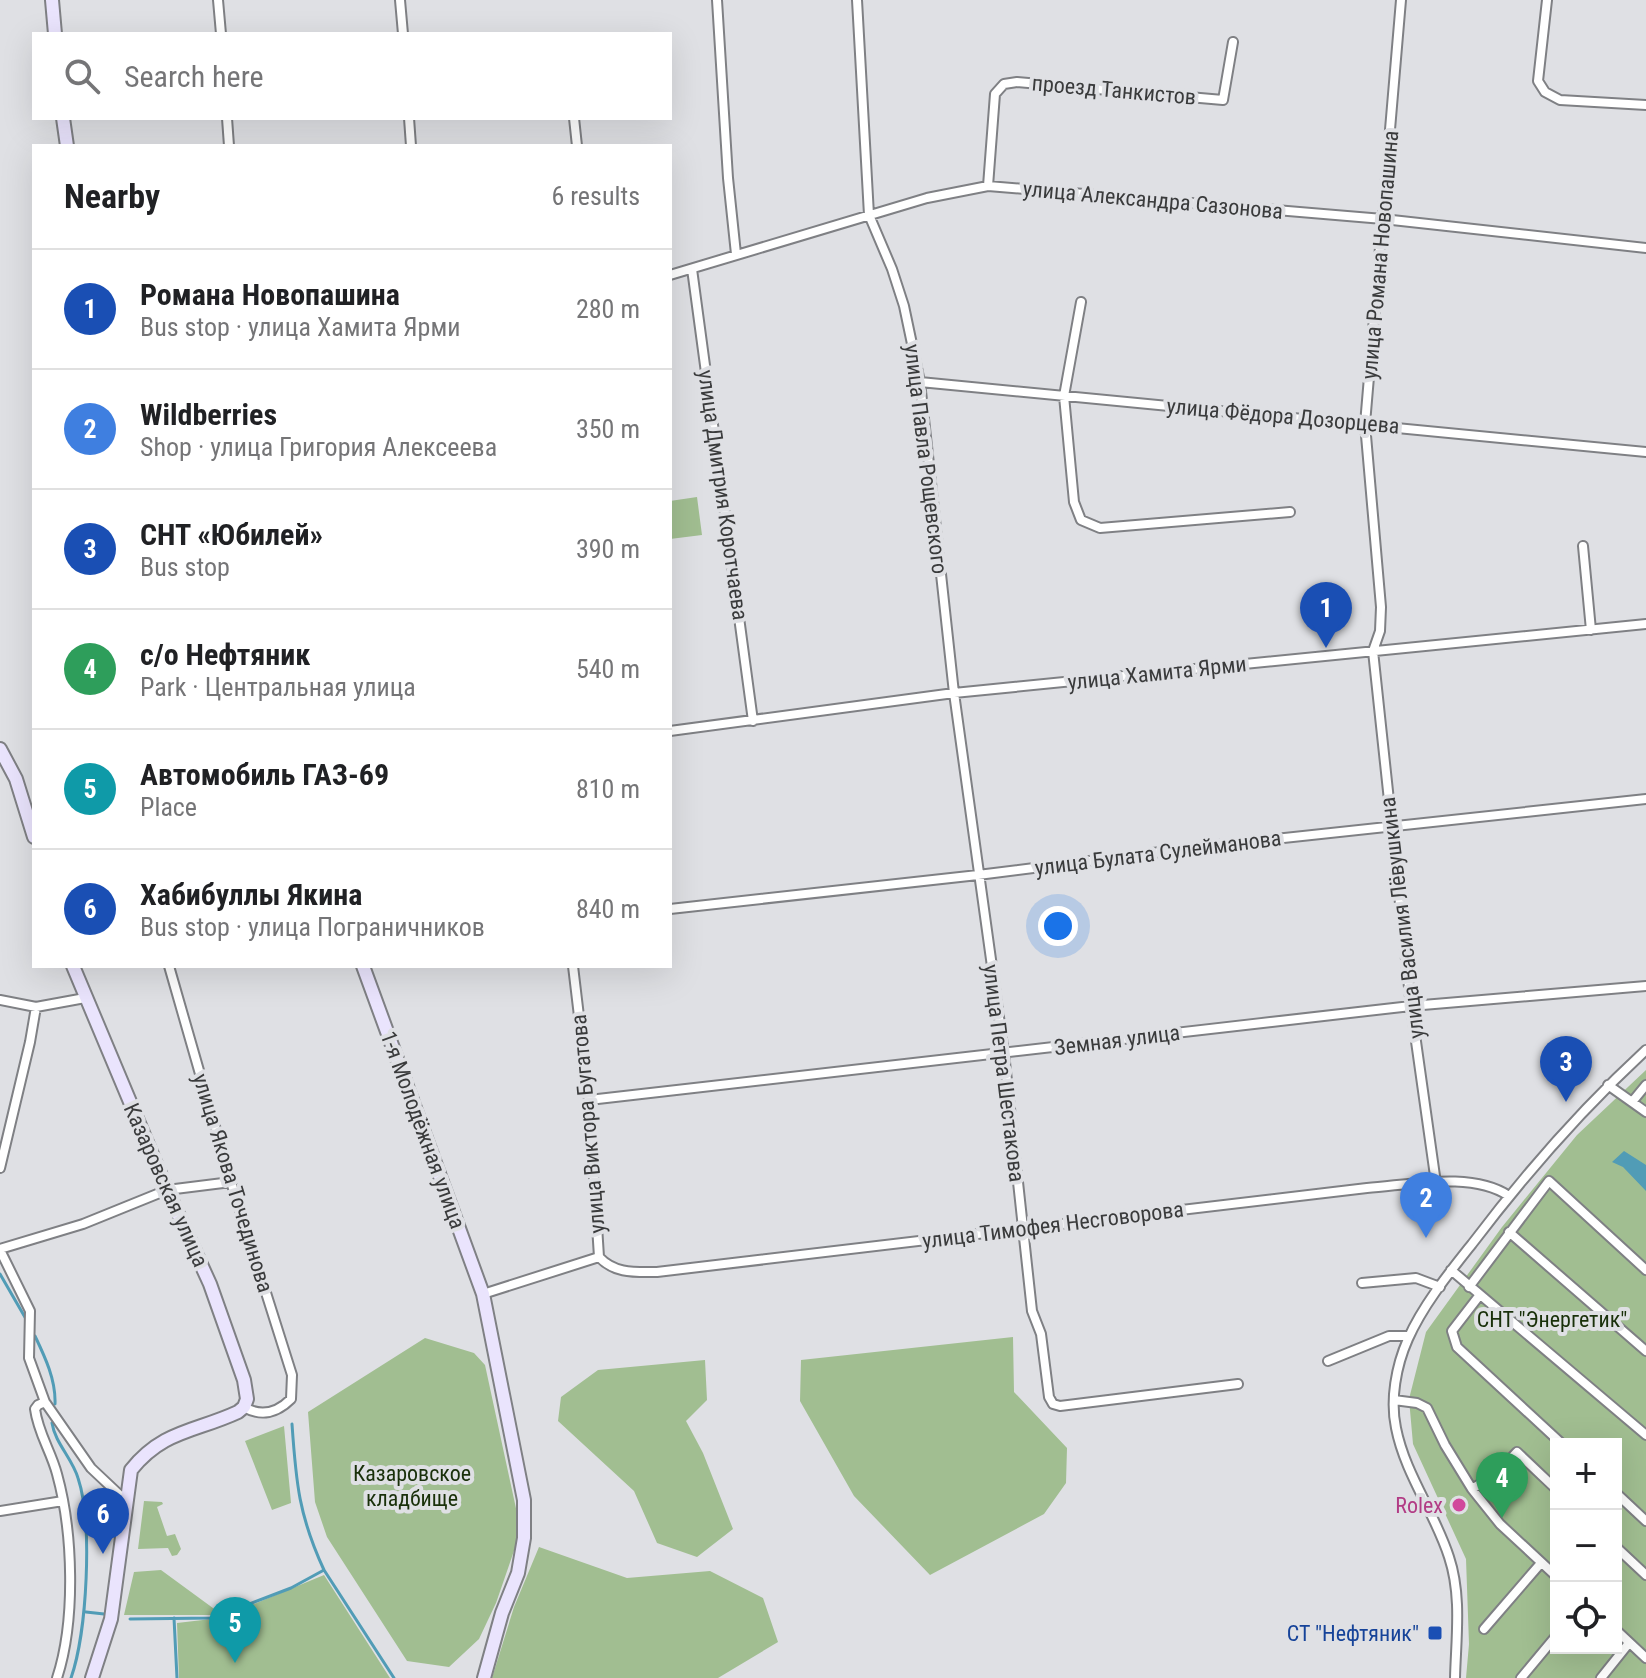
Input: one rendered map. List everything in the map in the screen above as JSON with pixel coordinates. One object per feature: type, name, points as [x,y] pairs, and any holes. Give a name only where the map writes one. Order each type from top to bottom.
[{"type":"street","points":[[52,0],[55,32]]},
{"type":"street","points":[[218,0],[221,32]]},
{"type":"street","points":[[400,0],[403,32]]},
{"type":"street","points":[[717,0],[736,254]]},
{"type":"street","name":"улица Павла Рощевского","points":[[857,0],[869,215],[904,306],[920,382],[954,693],[978,875]]},
{"type":"street","name":"улица Романа Новопашина","points":[[1373,651],[1380,631],[1381,607],[1365,424],[1401,0]]},
{"type":"street","points":[[1547,0],[1538,81],[1545,92],[1560,100],[1646,105]]},
{"type":"street","name":"проезд Танкистов","points":[[988,186],[995,94],[1004,84],[1017,82],[1223,100],[1233,42]]},
{"type":"street","points":[[63,120],[67,144]]},
{"type":"street","points":[[227,120],[229,144]]},
{"type":"street","points":[[409,120],[411,144]]},
{"type":"street","points":[[574,120],[577,144]]},
{"type":"street","name":"улица Александра Сазонова","points":[[672,274],[869,215],[960,190],[988,186],[1383,219],[1646,248]]},
{"type":"street","name":"улица Дмитрия Коротчаева","points":[[692,269],[753,721]]},
{"type":"street","points":[[1081,302],[1064,396],[1074,502],[1081,520],[1100,528],[1290,512]]},
{"type":"street","name":"улица Фёдора Дозорцева","points":[[920,382],[1646,452]]},
{"type":"street","points":[[1583,546],[1591,630]]},
{"type":"street","name":"улица Хамита Ярми","points":[[672,731],[954,693],[1646,624]]},
{"type":"street","name":"улица Василия Лёвушкина","points":[[1373,651],[1411,1006],[1436,1183]]},
{"type":"street","points":[[0,749],[16,779],[32,831]]},
{"type":"street","name":"улица Булата Сулейманова","points":[[672,909],[1646,799]]},
{"type":"street","name":"улица Петра Шестакова","points":[[978,875],[1004,1053],[1032,1311],[1041,1334],[1049,1397],[1053,1404],[1060,1406],[1238,1384]]},
{"type":"street","name":"Казаровская улица","points":[[74,968],[210,1284],[239,1367],[247,1399],[244,1407]]},
{"type":"street","name":"улица Якова Точединова","points":[[170,968],[231,1182],[292,1375],[291,1399],[282,1407],[259,1414],[244,1407]]},
{"type":"street","name":"1-я Молодёжная улица","points":[[364,968],[483,1294],[524,1500],[524,1538],[518,1573],[502,1613],[484,1678]]},
{"type":"street","name":"улица Виктора Бугатова","points":[[483,1294],[599,1257],[589,1100],[573,968]]},
{"type":"street","name":"Земная улица","points":[[589,1100],[1411,1006],[1646,986]]},
{"type":"street","points":[[0,1000],[36,1007],[85,998]]},
{"type":"street","points":[[0,1168],[36,1007]]},
{"type":"street","points":[[1455,1678],[1457,1613],[1452,1568],[1403,1452],[1395,1425],[1394,1400],[1409,1336],[1451,1270],[1509,1196],[1553,1143],[1646,1050]]},
{"type":"street","points":[[1608,1085],[1646,1112]]},
{"type":"street","points":[[1632,1102],[1646,1085]]},
{"type":"street","points":[[1469,1287],[1549,1181],[1646,1270]]},
{"type":"street","points":[[126,1501],[91,1468],[45,1402],[29,1358],[30,1311],[0,1250],[83,1224],[167,1190],[231,1182]]},
{"type":"street","name":"улица Тимофея Несговорова","points":[[599,1257],[607,1266],[626,1272],[657,1272],[1367,1188],[1473,1182],[1492,1186],[1509,1196]]},
{"type":"street","points":[[1509,1232],[1646,1351]]},
{"type":"street","points":[[1451,1270],[1646,1435]]},
{"type":"street","points":[[1362,1283],[1416,1278],[1440,1287]]},
{"type":"street","points":[[1479,1296],[1452,1331],[1457,1347],[1556,1438]]},
{"type":"street","points":[[1328,1361],[1389,1336],[1409,1336]]},
{"type":"street","points":[[1394,1400],[1417,1403],[1427,1408],[1472,1489],[1500,1524],[1550,1571]]},
{"type":"street","points":[[45,1402],[35,1409],[36,1416],[39,1431],[53,1458],[69,1524],[66,1631],[57,1678]]},
{"type":"street","points":[[92,1678],[111,1619],[131,1470],[146,1451],[169,1437],[228,1417],[244,1407]]},
{"type":"street","points":[[1472,1489],[1496,1474],[1517,1452],[1550,1483]]},
{"type":"street","points":[[1622,1499],[1646,1521]]},
{"type":"street","points":[[0,1511],[63,1501]]},
{"type":"street","points":[[1622,1553],[1646,1575]]},
{"type":"street","points":[[1484,1629],[1541,1563]]},
{"type":"street","points":[[1622,1636],[1646,1658]]},
{"type":"street","points":[[1521,1678],[1550,1643]]},
{"type":"street","points":[[1601,1678],[1629,1643]]},
{"type":"green space","points":[[697,497],[702,535],[672,539],[672,501]]},
{"type":"green space","name":"СНТ \"Энергетик\"","points":[[1646,1070],[1646,1678],[1466,1678],[1469,1644],[1466,1559],[1413,1444],[1409,1399],[1426,1332],[1502,1227],[1577,1135]]},
{"type":"green space","points":[[1013,1337],[1014,1392],[1067,1448],[1066,1483],[1044,1514],[930,1575],[854,1496],[800,1401],[801,1360]]},
{"type":"green space","name":"Казаровское кладбище","points":[[425,1338],[474,1353],[485,1365],[517,1513],[516,1545],[496,1603],[479,1639],[449,1667],[407,1661],[327,1537],[315,1502],[308,1412]]},
{"type":"green space","points":[[705,1360],[707,1400],[686,1421],[703,1453],[733,1529],[697,1557],[657,1543],[634,1491],[558,1421],[561,1397],[598,1370]]},
{"type":"green space","points":[[284,1426],[291,1503],[272,1510],[245,1441]]},
{"type":"green space","points":[[144,1501],[162,1502],[157,1507],[167,1536],[175,1534],[181,1549],[177,1555],[172,1556],[168,1548],[138,1549]]},
{"type":"green space","points":[[539,1547],[627,1578],[710,1571],[763,1598],[778,1642],[718,1678],[492,1678],[514,1607]]},
{"type":"green space","points":[[161,1570],[217,1611],[215,1615],[124,1615],[134,1572]]},
{"type":"green space","points":[[324,1575],[390,1678],[179,1678],[177,1623],[220,1618]]},
{"type":"water","points":[[1624,1151],[1646,1165],[1646,1191],[1623,1167],[1612,1162]]},
{"type":"waterway","points":[[0,1274],[26,1319]]},
{"type":"waterway","points":[[35,1336],[52,1377],[55,1404]]},
{"type":"waterway","points":[[52,1423],[78,1478],[85,1522],[84,1607],[71,1678]]},
{"type":"waterway","points":[[292,1424],[300,1499],[324,1570]]},
{"type":"waterway","points":[[130,1619],[213,1618],[291,1588],[324,1570],[394,1678]]},
{"type":"waterway","points":[[86,1612],[104,1614]]},
{"type":"waterway","points":[[174,1618],[177,1678]]},
{"type":"place","name":"Романа Новопашина","points":[[1326,648]]},
{"type":"place","name":"СНТ «Юбилей»","points":[[1566,1102]]},
{"type":"place","name":"Wildberries","points":[[1426,1238]]},
{"type":"place","name":"Rolex","points":[[1459,1505]]},
{"type":"place","name":"с/о Нефтяник","points":[[1502,1518]]},
{"type":"place","name":"Хабибуллы Якина","points":[[103,1554]]},
{"type":"place","name":"СТ \"Нефтяник\"","points":[[1435,1633]]},
{"type":"place","name":"Автомобиль ГАЗ-69","points":[[235,1663]]}]
